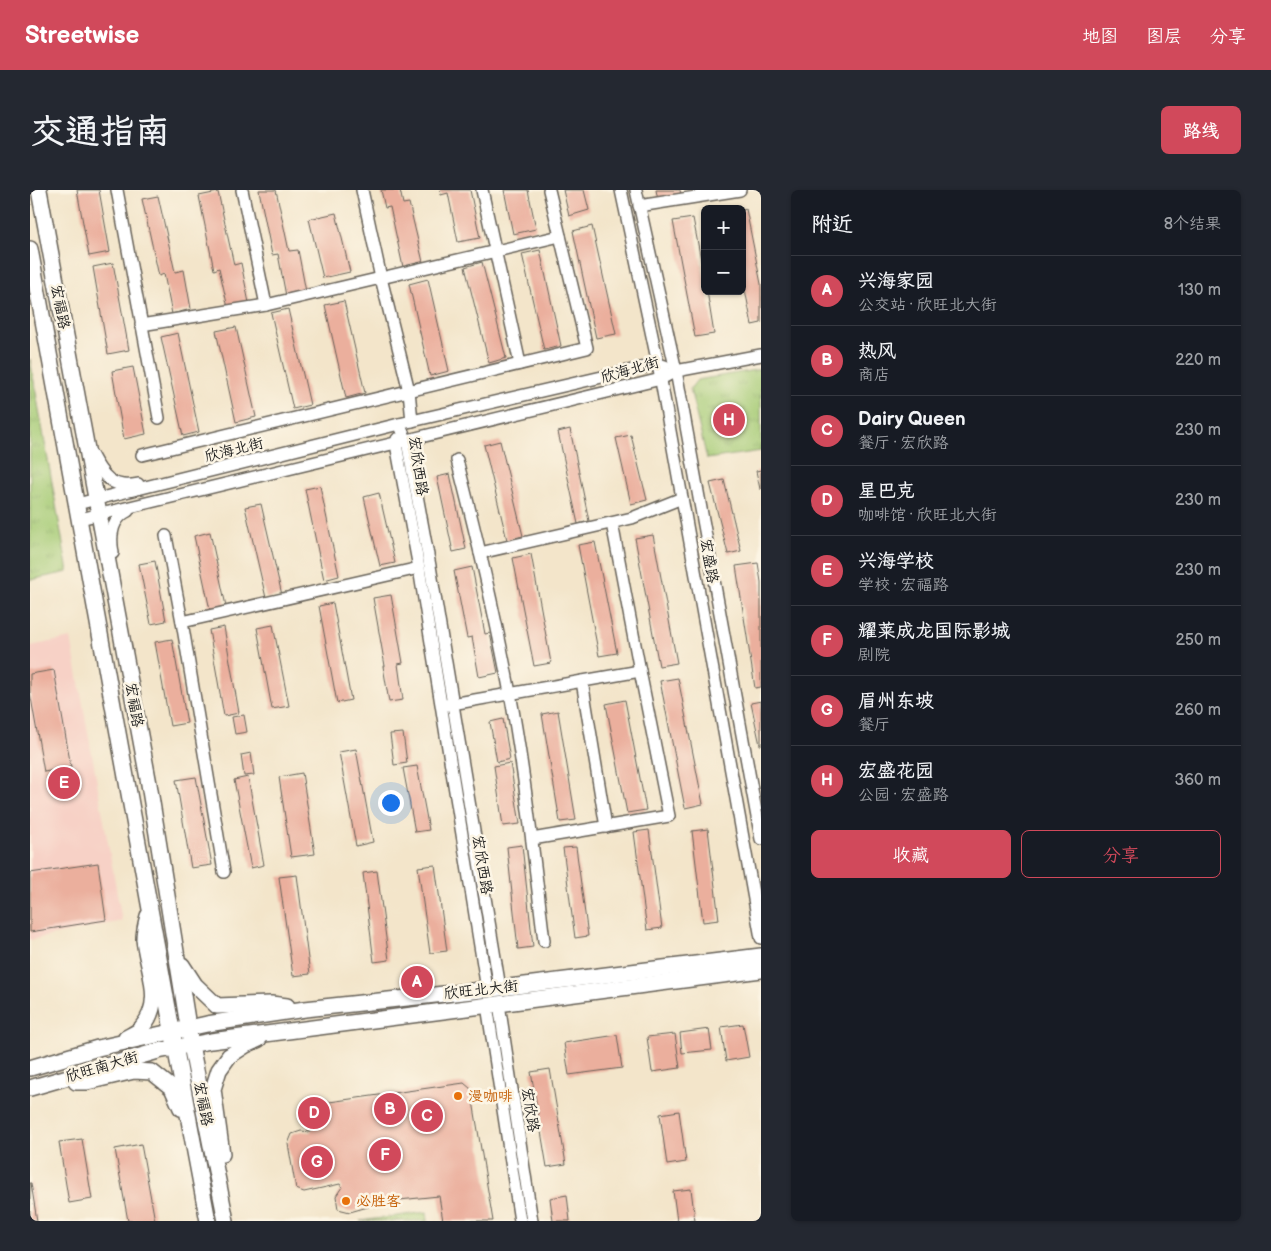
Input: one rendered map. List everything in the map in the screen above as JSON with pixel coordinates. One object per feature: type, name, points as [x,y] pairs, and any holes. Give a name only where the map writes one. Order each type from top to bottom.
[{"type":"main road","name":"宏福路","points":[[39,190],[149,784],[191,1045],[226,1221]]},
{"type":"main road","name":"宏福路","points":[[30,249],[34,291],[80,519],[208,1221]]},
{"type":"main road","points":[[98,1048],[126,1038],[142,1028],[154,1004],[154,992],[144,938],[150,905]]},
{"type":"main road","points":[[177,955],[195,985],[217,1006],[271,1004],[305,1009]]},
{"type":"main road","name":"欣旺北大街","points":[[172,1030],[305,1009],[761,956]]},
{"type":"main road","name":"欣旺北大街","points":[[175,1048],[493,1004],[761,970]]},
{"type":"main road","name":"欣旺南大街","points":[[30,1068],[98,1048],[172,1030]]},
{"type":"main road","points":[[223,1205],[222,1154],[213,1089],[219,1070],[229,1056],[268,1034]]},
{"type":"main road","name":"欣旺南大街","points":[[30,1088],[158,1051],[175,1048]]},
{"type":"main road","points":[[52,1081],[87,1082],[134,1071],[152,1072],[172,1088],[193,1142]]},
{"type":"street","points":[[117,190],[159,418]]},
{"type":"street","points":[[242,190],[266,305]]},
{"type":"street","points":[[362,190],[381,278],[410,391],[412,421]]},
{"type":"street","points":[[482,190],[520,364]]},
{"type":"street","points":[[142,454],[587,348],[549,190]]},
{"type":"street","name":"宏盛路","points":[[621,190],[661,379],[761,938]]},
{"type":"street","name":"宏盛路","points":[[636,190],[676,370],[761,839]]},
{"type":"street","points":[[640,206],[740,190]]},
{"type":"street","points":[[141,325],[266,305],[560,236]]},
{"type":"street","points":[[32,276],[54,272]]},
{"type":"street","points":[[34,291],[56,287]]},
{"type":"street","points":[[676,370],[761,355]]},
{"type":"street","name":"欣海北街","points":[[77,504],[399,424],[658,364],[676,370]]},
{"type":"street","name":"欣海北街","points":[[80,519],[149,504],[661,379],[676,370]]},
{"type":"street","name":"宏欣西路","points":[[399,424],[420,568],[447,705],[493,988]]},
{"type":"street","name":"宏欣西路","points":[[402,443],[430,566],[447,705]]},
{"type":"street","points":[[86,444],[101,472],[110,480],[121,485],[130,486],[178,474],[211,472]]},
{"type":"street","points":[[458,460],[510,694],[532,839],[544,941]]},
{"type":"street","points":[[480,553],[632,518],[682,498]]},
{"type":"street","points":[[119,622],[111,540],[113,527],[116,520],[125,512],[149,504]]},
{"type":"street","points":[[532,839],[669,816],[612,523]]},
{"type":"street","points":[[166,536],[224,872]]},
{"type":"street","points":[[182,622],[420,568]]},
{"type":"street","points":[[447,705],[640,671]]},
{"type":"street","points":[[582,681],[606,827]]},
{"type":"street","name":"宏欣路","points":[[493,1004],[520,1221]]},
{"type":"street","name":"宏欣路","points":[[493,1004],[532,1221]]},
{"type":"shaded area","points":[[71,638],[122,921],[30,940],[30,646]]},
{"type":"green space","points":[[30,359],[68,572],[30,580]]},
{"type":"green space","points":[[761,369],[761,451],[707,459],[690,389],[697,380]]},
{"type":"green space","points":[[427,1212],[428,1221],[360,1221]]},
{"type":"building","points":[[77,190],[99,190],[110,252],[89,256]]},
{"type":"building","points":[[259,190],[276,190],[289,251],[298,250],[306,292],[286,296],[278,254],[272,255]]},
{"type":"building","points":[[381,190],[400,190],[403,204],[409,203],[423,262],[403,267],[390,207],[385,208]]},
{"type":"building","points":[[440,190],[470,190],[480,238],[458,242],[448,193],[441,195]]},
{"type":"building","points":[[504,190],[528,190],[536,229],[513,234]]},
{"type":"building","points":[[563,190],[584,190],[589,210],[569,216]]},
{"type":"building","points":[[656,190],[680,190],[681,195],[658,200]]},
{"type":"building","points":[[218,192],[234,265],[241,263],[249,303],[228,308],[219,268],[214,270],[199,196]]},
{"type":"building","points":[[158,196],[175,272],[184,270],[191,309],[172,314],[164,274],[159,276],[142,199]]},
{"type":"building","points":[[746,209],[761,284],[761,323],[752,325],[746,294]]},
{"type":"building","points":[[336,213],[350,272],[323,278],[309,219]]},
{"type":"building","points":[[693,218],[701,260],[701,295],[708,295],[714,334],[695,337],[673,221]]},
{"type":"building","points":[[592,226],[616,334],[596,338],[573,231]]},
{"type":"building","points":[[540,250],[561,346],[544,350],[522,254]]},
{"type":"building","points":[[482,262],[506,358],[489,363],[465,267]]},
{"type":"building","points":[[113,263],[129,350],[108,354],[93,267]]},
{"type":"building","points":[[428,279],[449,371],[430,376],[409,284]]},
{"type":"building","points":[[344,301],[365,393],[346,398],[325,305]]},
{"type":"building","points":[[288,309],[310,405],[293,409],[271,313]]},
{"type":"building","points":[[236,327],[256,417],[236,422],[216,331]]},
{"type":"building","points":[[178,333],[199,432],[183,436],[161,337]]},
{"type":"building","points":[[133,367],[146,434],[124,439],[112,371]]},
{"type":"building","points":[[570,429],[589,521],[578,524],[558,432]]},
{"type":"building","points":[[631,435],[647,500],[631,504],[616,438]]},
{"type":"building","points":[[500,441],[523,536],[507,540],[484,445]]},
{"type":"building","points":[[761,470],[761,489],[760,489],[756,471]]},
{"type":"building","points":[[450,474],[466,549],[453,552],[437,477]]},
{"type":"building","points":[[724,480],[741,551],[728,554],[710,483]]},
{"type":"building","points":[[320,486],[339,576],[324,580],[305,489]]},
{"type":"building","points":[[379,493],[395,563],[380,566],[364,497]]},
{"type":"building","points":[[261,504],[282,595],[266,598],[245,507]]},
{"type":"building","points":[[210,532],[226,606],[210,610],[194,536]]},
{"type":"building","points":[[653,535],[677,663],[659,666],[635,538]]},
{"type":"building","points":[[595,542],[617,653],[599,656],[578,545]]},
{"type":"building","points":[[531,554],[551,663],[534,666],[513,558]]},
{"type":"building","points":[[155,561],[166,621],[151,624],[139,564]]},
{"type":"building","points":[[758,563],[761,582],[761,687],[755,688],[736,566]]},
{"type":"building","points":[[472,567],[485,634],[490,633],[498,673],[479,677],[472,637],[467,638],[454,571]]},
{"type":"building","points":[[391,595],[403,663],[398,664],[403,700],[389,702],[383,666],[385,666],[373,598]]},
{"type":"building","points":[[333,603],[351,700],[337,703],[319,606]]},
{"type":"building","points":[[273,625],[289,706],[272,709],[257,628]]},
{"type":"building","points":[[224,627],[239,713],[224,716],[209,630]]},
{"type":"building","points":[[172,639],[187,723],[170,726],[155,642]]},
{"type":"building","points":[[54,670],[71,767],[44,772],[30,692],[30,674]]},
{"type":"building","points":[[678,678],[703,804],[685,808],[660,681]]},
{"type":"building","points":[[625,700],[646,810],[627,813],[606,704]]},
{"type":"building","points":[[761,701],[761,745],[760,745],[751,703]]},
{"type":"building","points":[[558,711],[576,820],[560,822],[542,714]]},
{"type":"building","points":[[244,715],[247,732],[235,734],[232,717]]},
{"type":"building","points":[[503,719],[510,759],[497,762],[490,722]]},
{"type":"building","points":[[403,733],[407,763],[394,765],[390,734]]},
{"type":"building","points":[[356,749],[373,842],[356,846],[339,752]]},
{"type":"building","points":[[251,753],[254,775],[244,776],[241,755]]},
{"type":"building","points":[[510,763],[520,824],[503,826],[494,766]]},
{"type":"building","points":[[417,766],[429,830],[415,832],[403,768]]},
{"type":"building","points":[[302,773],[315,854],[291,857],[279,777]]},
{"type":"building","points":[[196,777],[212,865],[191,868],[176,780]]},
{"type":"building","points":[[248,777],[264,865],[251,868],[234,780]]},
{"type":"building","points":[[708,829],[719,920],[703,922],[692,831]]},
{"type":"building","points":[[649,830],[662,928],[647,930],[634,832]]},
{"type":"building","points":[[522,845],[533,947],[518,949],[507,847]]},
{"type":"building","points":[[576,847],[588,936],[575,938],[563,848]]},
{"type":"building","points":[[98,863],[106,920],[30,932],[30,873]]},
{"type":"building","points":[[435,865],[447,951],[430,953],[418,867]]},
{"type":"building","points":[[377,871],[389,960],[374,962],[363,873]]},
{"type":"building","points":[[297,875],[310,974],[293,976],[279,877]]},
{"type":"building","points":[[743,1024],[749,1057],[726,1061],[721,1027]]},
{"type":"building","points":[[709,1029],[712,1050],[682,1053],[680,1033]]},
{"type":"building","points":[[675,1034],[680,1068],[652,1072],[647,1037]]},
{"type":"building","points":[[617,1035],[622,1068],[569,1075],[564,1043]]},
{"type":"building","points":[[550,1069],[566,1164],[547,1167],[531,1072]]},
{"type":"building","points":[[464,1083],[471,1089],[493,1221],[443,1221],[439,1196],[389,1201],[350,1212],[338,1209],[336,1196],[342,1187],[340,1184],[304,1192],[296,1189],[288,1144],[292,1134],[301,1131],[310,1132],[317,1122],[307,1114],[308,1105]]},
{"type":"building","points":[[679,1111],[686,1162],[667,1165],[660,1114]]},
{"type":"building","points":[[82,1139],[92,1199],[69,1203],[59,1142]]},
{"type":"building","points":[[141,1144],[155,1221],[128,1221],[115,1149]]},
{"type":"building","points":[[31,1183],[37,1221],[30,1221]]},
{"type":"building","points":[[691,1189],[695,1221],[677,1221],[673,1191]]},
{"type":"building","points":[[567,1195],[570,1221],[553,1221],[550,1198]]},
{"type":"place","name":"宏盛花园","points":[[729,420]]},
{"type":"place","name":"兴海学校","points":[[64,783]]},
{"type":"place","name":"兴海家园","points":[[417,982]]},
{"type":"place","name":"漫咖啡","points":[[458,1096]]},
{"type":"place","name":"热风","points":[[390,1109]]},
{"type":"place","name":"星巴克","points":[[314,1113]]},
{"type":"place","name":"Dairy Queen","points":[[427,1116]]},
{"type":"place","name":"耀莱成龙国际影城","points":[[385,1155]]},
{"type":"place","name":"眉州东坡","points":[[317,1162]]},
{"type":"place","name":"必胜客","points":[[346,1201]]}]
